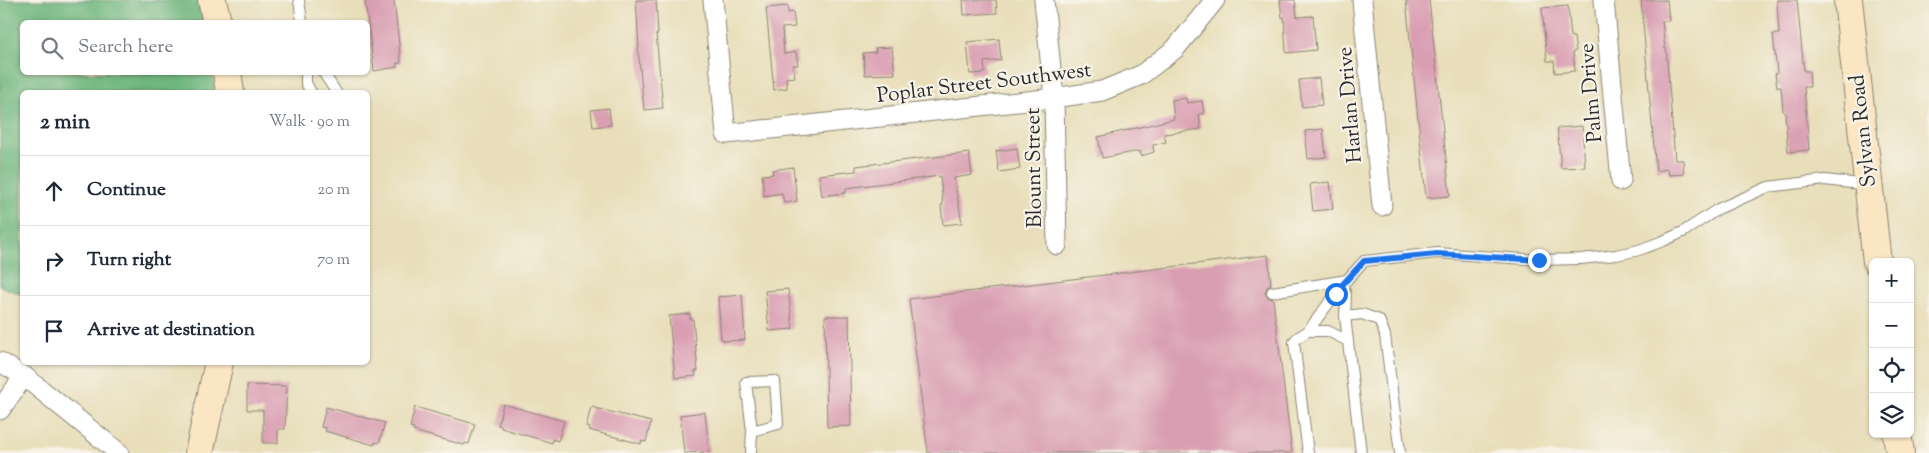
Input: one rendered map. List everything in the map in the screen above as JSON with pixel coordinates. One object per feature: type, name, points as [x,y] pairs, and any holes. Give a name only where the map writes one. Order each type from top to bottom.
[{"type":"main road","points":[[212,0],[217,20]]},
{"type":"main road","name":"Sylvan Road","points":[[1848,0],[1877,258]]},
{"type":"main road","points":[[227,75],[230,90]]},
{"type":"main road","points":[[199,453],[218,365]]},
{"type":"main road","points":[[1898,438],[1900,453]]},
{"type":"street","name":"Poplar Street Southwest","points":[[713,0],[726,134],[1054,98],[1102,91],[1141,74],[1175,49],[1215,0]]},
{"type":"street","name":"Blount Street","points":[[1044,0],[1054,98],[1057,245]]},
{"type":"street","name":"Harlan Drive","points":[[1362,0],[1382,206]]},
{"type":"street","name":"Palm Drive","points":[[1604,0],[1621,182]]},
{"type":"street","points":[[0,362],[24,376],[119,453]]},
{"type":"street","points":[[0,410],[24,376]]},
{"type":"lane","points":[[299,0],[302,20]]},
{"type":"lane","points":[[306,75],[306,83],[310,90]]},
{"type":"lane","points":[[325,75],[335,90]]},
{"type":"lane","points":[[1308,453],[1294,342],[1308,331],[1345,282],[1364,261],[1437,254],[1539,260],[1581,259],[1616,255],[1639,250],[1663,241],[1683,232],[1718,209],[1768,187],[1825,180],[1868,185]]},
{"type":"lane","points":[[1272,292],[1345,282]]},
{"type":"lane","points":[[1345,282],[1345,316],[1361,453]]},
{"type":"lane","points":[[1345,316],[1362,314],[1379,320],[1385,335],[1400,453]]},
{"type":"lane","points":[[1308,331],[1328,331],[1348,341]]},
{"type":"lane","points":[[751,453],[752,431],[746,382],[776,381],[778,424],[752,431]]},
{"type":"green space","points":[[0,0],[199,0],[203,20],[20,20],[20,75],[212,75],[216,90],[20,90],[20,294],[0,286]]},
{"type":"building","points":[[365,0],[394,0],[401,63],[397,63],[397,67],[374,71],[370,39],[370,20],[368,20]]},
{"type":"building","points":[[636,0],[656,0],[658,34],[656,34],[663,108],[644,110]]},
{"type":"building","points":[[963,0],[996,0],[997,13],[964,15]]},
{"type":"building","points":[[1280,0],[1295,0],[1297,17],[1313,16],[1316,50],[1286,53],[1284,17],[1282,18]]},
{"type":"building","points":[[1406,0],[1429,0],[1450,196],[1426,198]]},
{"type":"building","points":[[1641,0],[1667,0],[1669,21],[1662,21],[1675,160],[1683,160],[1684,174],[1669,175],[1668,169],[1656,171]]},
{"type":"building","points":[[1777,0],[1797,0],[1804,71],[1809,71],[1810,87],[1804,87],[1809,150],[1788,152],[1781,87],[1777,87],[1775,74],[1777,73],[1773,34],[1779,34]]},
{"type":"building","points":[[788,6],[788,13],[793,12],[795,27],[782,28],[784,54],[796,52],[798,65],[793,65],[795,77],[786,78],[787,88],[774,90],[766,8]]},
{"type":"building","points":[[1568,6],[1571,37],[1574,37],[1576,51],[1573,52],[1575,71],[1555,73],[1554,61],[1547,61],[1542,8]]},
{"type":"building","points":[[999,39],[1001,60],[984,62],[985,73],[970,74],[967,42]]},
{"type":"building","points":[[892,47],[895,74],[865,75],[863,53],[876,52],[875,48]]},
{"type":"building","points":[[1319,78],[1322,105],[1302,107],[1299,80]]},
{"type":"building","points":[[1186,98],[1187,103],[1202,101],[1204,114],[1199,114],[1201,129],[1164,134],[1166,142],[1153,145],[1154,152],[1141,156],[1140,151],[1102,158],[1098,137],[1174,119],[1172,100]]},
{"type":"building","points":[[609,108],[611,125],[593,127],[591,110]]},
{"type":"building","points":[[1582,126],[1585,167],[1561,168],[1557,128]]},
{"type":"building","points":[[1323,129],[1326,157],[1308,159],[1305,131]]},
{"type":"building","points":[[1017,148],[1020,169],[999,172],[996,151]]},
{"type":"building","points":[[969,153],[972,175],[954,178],[962,223],[943,225],[940,176],[846,188],[846,193],[822,196],[819,175],[856,171],[856,166]]},
{"type":"building","points":[[793,167],[797,201],[784,203],[782,193],[764,196],[762,175],[773,174],[772,170]]},
{"type":"building","points":[[1330,182],[1333,209],[1313,211],[1310,184]]},
{"type":"building","points":[[1268,255],[1271,285],[1267,287],[1265,293],[1267,297],[1273,299],[1292,453],[928,453],[909,299]]},
{"type":"building","points":[[788,289],[793,329],[769,331],[765,291]]},
{"type":"building","points":[[742,295],[745,340],[724,341],[721,339],[718,297]]},
{"type":"building","points":[[690,314],[690,319],[693,319],[698,371],[695,371],[696,376],[675,378],[669,316]]},
{"type":"building","points":[[825,316],[849,316],[851,426],[827,427]]},
{"type":"building","points":[[247,385],[287,386],[285,429],[278,429],[278,443],[263,443],[263,410],[247,410]]},
{"type":"building","points":[[503,404],[564,421],[558,441],[553,439],[552,443],[501,428],[502,426],[498,425]]},
{"type":"building","points":[[326,407],[385,423],[379,443],[375,442],[374,445],[325,431],[326,428],[321,427]]},
{"type":"building","points":[[415,407],[475,424],[469,444],[465,443],[464,445],[413,431],[414,428],[410,427]]},
{"type":"building","points":[[591,407],[651,422],[646,442],[641,441],[641,444],[589,430],[590,428],[586,427]]},
{"type":"building","points":[[705,412],[709,452],[684,453],[680,415]]},
{"type":"route","points":[[1336,294],[1364,261],[1437,254],[1539,260]]}]
